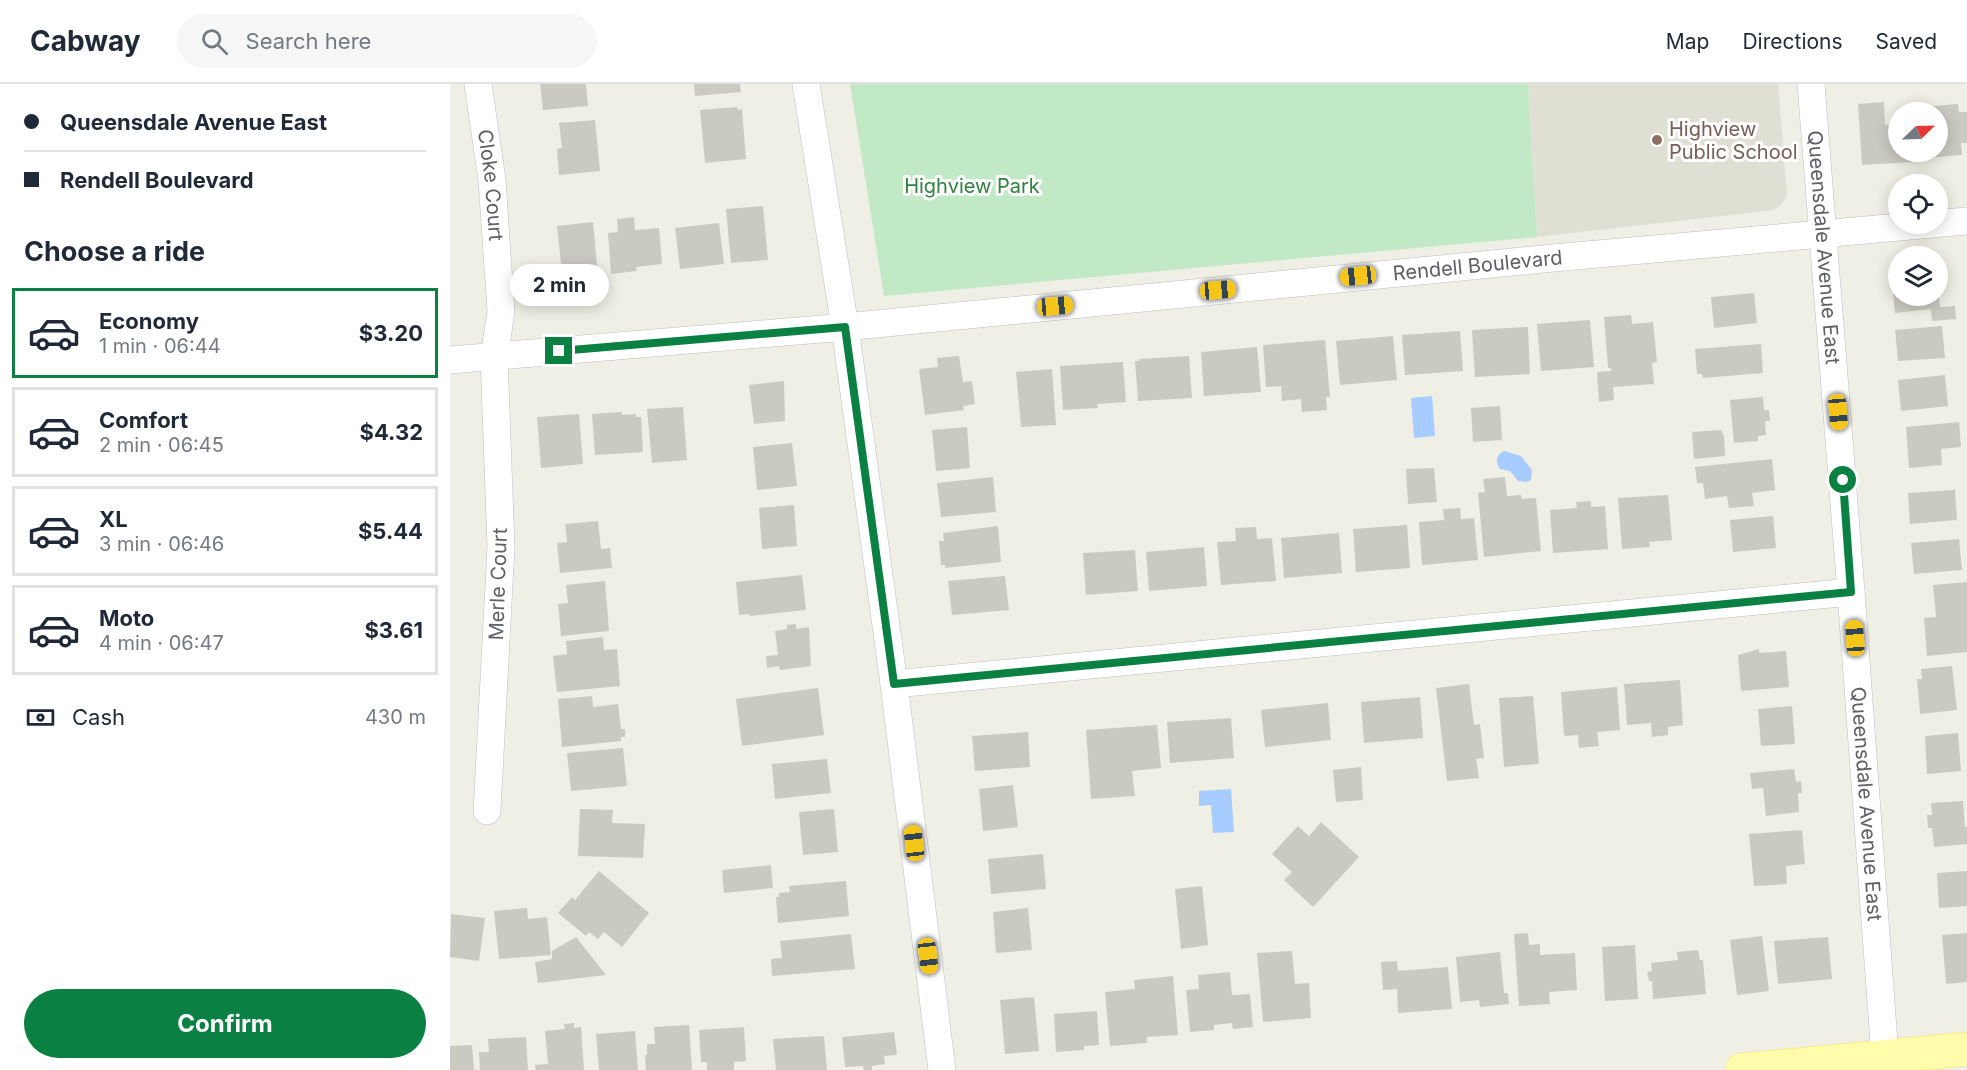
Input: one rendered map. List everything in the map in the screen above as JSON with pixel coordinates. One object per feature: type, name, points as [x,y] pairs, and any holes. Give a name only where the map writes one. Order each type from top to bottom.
[{"type":"main road","points":[[1742,1070],[1967,1049]]},
{"type":"street","name":"Cloke Court","points":[[478,84],[492,180],[501,312],[494,357]]},
{"type":"street","points":[[806,84],[845,327],[894,684],[942,1070]]},
{"type":"street","name":"Queensdale Avenue East","points":[[1811,84],[1885,1057]]},
{"type":"street","name":"Rendell Boulevard","points":[[450,360],[845,327],[1553,258],[1967,221]]},
{"type":"street","name":"Merle Court","points":[[487,811],[501,547],[494,357]]},
{"type":"street","points":[[894,684],[1851,592]]},
{"type":"shaded area","name":"Highview Public School","points":[[1528,84],[1778,84],[1787,195],[1781,205],[1774,210],[1537,237]]},
{"type":"green space","name":"Highview Park","points":[[850,84],[1528,84],[1537,237],[884,296]]},
{"type":"water","points":[[1432,396],[1435,436],[1414,438],[1411,398]]},
{"type":"water","points":[[1504,451],[1521,456],[1532,470],[1531,480],[1518,481],[1510,471],[1500,469],[1497,459]]},
{"type":"water","points":[[1231,789],[1234,832],[1213,833],[1211,805],[1199,806],[1199,791]]},
{"type":"building","points":[[540,84],[586,84],[588,106],[543,110]]},
{"type":"building","points":[[694,84],[740,84],[741,92],[695,96]]},
{"type":"building","points":[[1884,102],[1885,125],[1888,125],[1888,162],[1912,162],[1862,165],[1858,104]]},
{"type":"building","points":[[1958,104],[1959,112],[1967,112],[1967,143],[1961,143],[1962,155],[1948,156],[1948,105]]},
{"type":"building","points":[[737,107],[738,110],[742,109],[746,159],[705,163],[700,110]]},
{"type":"building","points":[[595,120],[600,171],[559,175],[557,149],[562,148],[559,123]]},
{"type":"building","points":[[763,206],[768,260],[731,263],[726,209]]},
{"type":"building","points":[[634,217],[635,230],[659,228],[662,264],[636,267],[637,271],[611,274],[608,233],[618,232],[617,219]]},
{"type":"building","points":[[593,222],[598,276],[563,283],[557,226]]},
{"type":"building","points":[[719,223],[724,264],[680,269],[675,228]]},
{"type":"building","points":[[1754,293],[1757,323],[1714,328],[1711,297]]},
{"type":"building","points":[[1894,306],[1955,306],[1956,319],[1932,321],[1931,309],[1895,313]]},
{"type":"building","points":[[1631,315],[1632,324],[1653,322],[1657,362],[1652,363],[1654,384],[1613,387],[1614,400],[1599,402],[1597,372],[1611,371],[1611,368],[1608,368],[1604,317]]},
{"type":"building","points":[[1590,320],[1594,367],[1541,371],[1537,324]]},
{"type":"building","points":[[1942,326],[1945,358],[1898,361],[1895,330]]},
{"type":"building","points":[[1528,327],[1530,374],[1475,377],[1472,330]]},
{"type":"building","points":[[1460,331],[1463,371],[1405,375],[1402,335]]},
{"type":"building","points":[[1393,336],[1397,380],[1340,385],[1336,341]]},
{"type":"building","points":[[1325,340],[1330,397],[1326,397],[1327,410],[1302,412],[1301,399],[1282,401],[1281,386],[1266,387],[1263,345]]},
{"type":"building","points":[[1761,344],[1763,373],[1703,378],[1702,374],[1697,374],[1695,349]]},
{"type":"building","points":[[1257,347],[1261,392],[1204,396],[1201,352]]},
{"type":"building","points":[[959,356],[963,382],[972,381],[975,404],[963,406],[964,410],[925,415],[919,369],[938,367],[937,358]]},
{"type":"building","points":[[1189,356],[1192,398],[1138,401],[1135,361]]},
{"type":"building","points":[[1123,362],[1126,402],[1097,404],[1098,408],[1063,410],[1060,366]]},
{"type":"building","points":[[1052,369],[1056,425],[1021,427],[1016,372]]},
{"type":"building","points":[[1945,375],[1948,406],[1901,411],[1898,380]]},
{"type":"building","points":[[784,381],[785,421],[754,424],[749,385]]},
{"type":"building","points":[[1763,397],[1764,410],[1769,410],[1770,421],[1765,421],[1766,435],[1758,436],[1758,441],[1734,443],[1730,400]]},
{"type":"building","points":[[1500,406],[1502,440],[1473,442],[1471,408]]},
{"type":"building","points":[[683,407],[687,460],[652,463],[647,409]]},
{"type":"building","points":[[622,412],[622,415],[636,414],[636,417],[641,417],[643,452],[595,455],[592,414]]},
{"type":"building","points":[[579,414],[583,464],[541,468],[537,417]]},
{"type":"building","points":[[1959,422],[1961,447],[1941,449],[1942,465],[1909,468],[1906,427]]},
{"type":"building","points":[[967,427],[970,468],[936,471],[932,430]]},
{"type":"building","points":[[1721,430],[1724,436],[1725,456],[1694,459],[1692,432]]},
{"type":"building","points":[[792,443],[797,486],[757,490],[753,447]]},
{"type":"building","points":[[1772,459],[1775,490],[1752,493],[1754,506],[1729,508],[1727,496],[1705,499],[1703,483],[1697,483],[1695,467]]},
{"type":"building","points":[[1434,468],[1437,502],[1408,504],[1406,469]]},
{"type":"building","points":[[993,477],[996,512],[941,517],[937,483]]},
{"type":"building","points":[[1505,477],[1507,496],[1521,495],[1522,499],[1536,498],[1541,551],[1484,557],[1478,493],[1485,492],[1483,479]]},
{"type":"building","points":[[1955,490],[1957,520],[1910,524],[1908,493]]},
{"type":"building","points":[[1668,495],[1672,540],[1649,542],[1650,547],[1622,549],[1618,498]]},
{"type":"building","points":[[1591,501],[1591,507],[1605,506],[1608,549],[1553,553],[1550,510],[1577,508],[1576,502]]},
{"type":"building","points":[[794,505],[797,546],[762,549],[759,508]]},
{"type":"building","points":[[1460,508],[1461,519],[1474,518],[1478,560],[1422,565],[1419,522],[1444,520],[1443,509]]},
{"type":"building","points":[[1773,516],[1776,548],[1733,552],[1730,520]]},
{"type":"building","points":[[598,521],[601,549],[610,548],[612,568],[560,573],[557,543],[567,542],[565,524]]},
{"type":"building","points":[[1407,525],[1410,568],[1356,572],[1353,529]]},
{"type":"building","points":[[998,526],[1001,562],[945,568],[945,565],[941,565],[939,541],[944,541],[943,533]]},
{"type":"building","points":[[1256,527],[1257,539],[1272,538],[1276,581],[1221,585],[1217,542],[1236,541],[1235,528]]},
{"type":"building","points":[[1339,533],[1342,573],[1284,578],[1281,538]]},
{"type":"building","points":[[1959,539],[1962,570],[1914,574],[1911,543]]},
{"type":"building","points":[[1204,547],[1207,586],[1149,591],[1146,552]]},
{"type":"building","points":[[1135,550],[1138,591],[1086,595],[1083,553]]},
{"type":"building","points":[[802,575],[806,610],[750,616],[749,614],[739,615],[736,582]]},
{"type":"building","points":[[1005,576],[1009,610],[952,615],[948,581]]},
{"type":"building","points":[[605,581],[609,631],[561,636],[558,604],[568,603],[566,585]]},
{"type":"building","points":[[1967,582],[1967,652],[1927,656],[1924,618],[1936,617],[1933,585]]},
{"type":"building","points":[[796,624],[796,629],[809,627],[811,666],[780,670],[779,666],[767,668],[766,656],[778,655],[775,631],[787,629],[787,625]]},
{"type":"building","points":[[603,637],[604,650],[617,649],[620,686],[557,692],[553,656],[567,654],[566,641]]},
{"type":"building","points":[[1759,649],[1759,653],[1786,651],[1789,687],[1741,691],[1738,655]]},
{"type":"building","points":[[1952,666],[1957,710],[1920,714],[1917,679],[1922,679],[1921,669]]},
{"type":"building","points":[[1680,680],[1683,725],[1668,727],[1668,735],[1652,737],[1651,723],[1627,725],[1624,684]]},
{"type":"building","points":[[1469,684],[1474,725],[1480,724],[1484,758],[1476,759],[1479,778],[1447,781],[1436,688]]},
{"type":"building","points":[[1617,687],[1620,730],[1597,732],[1599,746],[1579,748],[1578,735],[1564,736],[1561,692]]},
{"type":"building","points":[[818,688],[824,735],[742,746],[736,699]]},
{"type":"building","points":[[592,696],[593,707],[618,704],[621,729],[625,729],[625,737],[621,737],[621,741],[562,747],[558,699]]},
{"type":"building","points":[[1533,696],[1539,764],[1504,767],[1499,698]]},
{"type":"building","points":[[1420,697],[1423,738],[1364,743],[1361,702]]},
{"type":"building","points":[[1328,703],[1331,740],[1265,747],[1261,710]]},
{"type":"building","points":[[1792,706],[1795,744],[1761,746],[1758,709]]},
{"type":"building","points":[[1231,718],[1234,758],[1170,763],[1167,722]]},
{"type":"building","points":[[1157,725],[1161,768],[1132,771],[1135,796],[1091,799],[1086,730]]},
{"type":"building","points":[[1028,732],[1030,767],[975,771],[972,736]]},
{"type":"building","points":[[1958,733],[1961,771],[1927,774],[1925,736]]},
{"type":"building","points":[[623,748],[627,786],[571,791],[567,753]]},
{"type":"building","points":[[827,759],[831,793],[775,799],[772,764]]},
{"type":"building","points":[[1361,767],[1363,800],[1336,802],[1333,770]]},
{"type":"building","points":[[1794,769],[1796,782],[1801,781],[1802,793],[1798,793],[1799,812],[1766,816],[1763,788],[1752,789],[1750,773]]},
{"type":"building","points":[[1013,785],[1018,827],[983,831],[979,789]]},
{"type":"building","points":[[1963,801],[1967,844],[1934,847],[1932,828],[1928,828],[1927,815],[1932,815],[1931,803]]},
{"type":"building","points":[[580,809],[613,810],[612,823],[645,824],[643,858],[578,856]]},
{"type":"building","points":[[834,809],[838,852],[803,855],[799,812]]},
{"type":"building","points":[[1321,822],[1359,857],[1313,907],[1284,880],[1292,872],[1272,854],[1298,826],[1309,836]]},
{"type":"building","points":[[1802,830],[1805,864],[1786,866],[1787,884],[1754,886],[1749,834]]},
{"type":"building","points":[[1043,854],[1046,889],[991,894],[988,859]]},
{"type":"building","points":[[771,865],[773,888],[724,893],[722,870]]},
{"type":"building","points":[[599,871],[649,913],[622,947],[604,932],[598,939],[589,932],[586,936],[558,913],[572,897],[575,900]]},
{"type":"building","points":[[1967,871],[1967,906],[1939,908],[1937,873]]},
{"type":"building","points":[[846,881],[849,916],[778,923],[776,897],[779,897],[779,893],[790,892],[789,886]]},
{"type":"building","points":[[1202,886],[1208,945],[1181,949],[1175,889]]},
{"type":"building","points":[[527,908],[528,919],[547,917],[551,955],[499,959],[494,911]]},
{"type":"building","points":[[1028,908],[1032,950],[996,953],[993,912]]},
{"type":"building","points":[[451,914],[485,918],[479,961],[450,957]]},
{"type":"building","points":[[1528,933],[1529,945],[1540,944],[1540,955],[1575,953],[1577,990],[1549,992],[1550,1004],[1519,1006],[1514,934]]},
{"type":"building","points":[[1967,933],[1967,982],[1946,984],[1942,935]]},
{"type":"building","points":[[851,934],[855,969],[772,976],[771,959],[782,958],[780,941]]},
{"type":"building","points":[[1762,936],[1769,991],[1737,995],[1730,940]]},
{"type":"building","points":[[576,937],[606,975],[538,983],[535,962],[552,959],[552,951]]},
{"type":"building","points":[[1828,937],[1832,979],[1778,984],[1774,941]]},
{"type":"building","points":[[1635,945],[1638,999],[1605,1001],[1602,947]]},
{"type":"building","points":[[1698,950],[1700,960],[1703,960],[1706,994],[1653,999],[1652,981],[1649,981],[1647,972],[1652,971],[1651,963],[1678,960],[1677,952]]},
{"type":"building","points":[[1292,951],[1295,984],[1309,983],[1311,1018],[1263,1022],[1257,953]]},
{"type":"building","points":[[1500,952],[1504,993],[1508,993],[1509,1004],[1480,1007],[1479,1000],[1460,1002],[1456,957]]},
{"type":"building","points":[[1397,961],[1398,971],[1448,967],[1452,1009],[1398,1013],[1397,989],[1383,990],[1381,962]]},
{"type":"building","points":[[1230,972],[1232,995],[1250,994],[1253,1027],[1233,1029],[1232,1023],[1214,1025],[1214,1030],[1190,1032],[1186,990],[1199,989],[1198,975]]},
{"type":"building","points":[[1173,976],[1178,1035],[1147,1037],[1147,1043],[1110,1046],[1105,992],[1135,989],[1134,980]]},
{"type":"building","points":[[1034,997],[1039,1051],[1005,1054],[1000,1000]]},
{"type":"building","points":[[1097,1011],[1099,1045],[1084,1046],[1084,1050],[1056,1052],[1054,1014]]},
{"type":"building","points":[[574,1023],[574,1028],[581,1027],[584,1070],[536,1070],[535,1065],[548,1064],[545,1031],[565,1029],[564,1024]]},
{"type":"building","points":[[689,1025],[692,1070],[646,1070],[647,1044],[655,1044],[654,1027]]},
{"type":"building","points":[[744,1027],[746,1061],[734,1062],[734,1070],[707,1070],[707,1062],[701,1062],[699,1030]]},
{"type":"building","points":[[635,1031],[638,1070],[599,1070],[596,1034]]},
{"type":"building","points":[[894,1032],[897,1055],[884,1056],[885,1064],[872,1066],[872,1070],[864,1070],[863,1066],[845,1067],[842,1037]]},
{"type":"building","points":[[824,1036],[827,1070],[776,1070],[773,1039]]},
{"type":"building","points":[[526,1037],[528,1070],[480,1070],[479,1052],[489,1052],[488,1039]]},
{"type":"building","points":[[472,1045],[474,1070],[450,1070],[450,1046]]},
{"type":"place","name":"Highview Public School","points":[[1657,140]]},
{"type":"route","points":[[559,351],[845,327],[894,684],[1851,592],[1843,480]]}]
